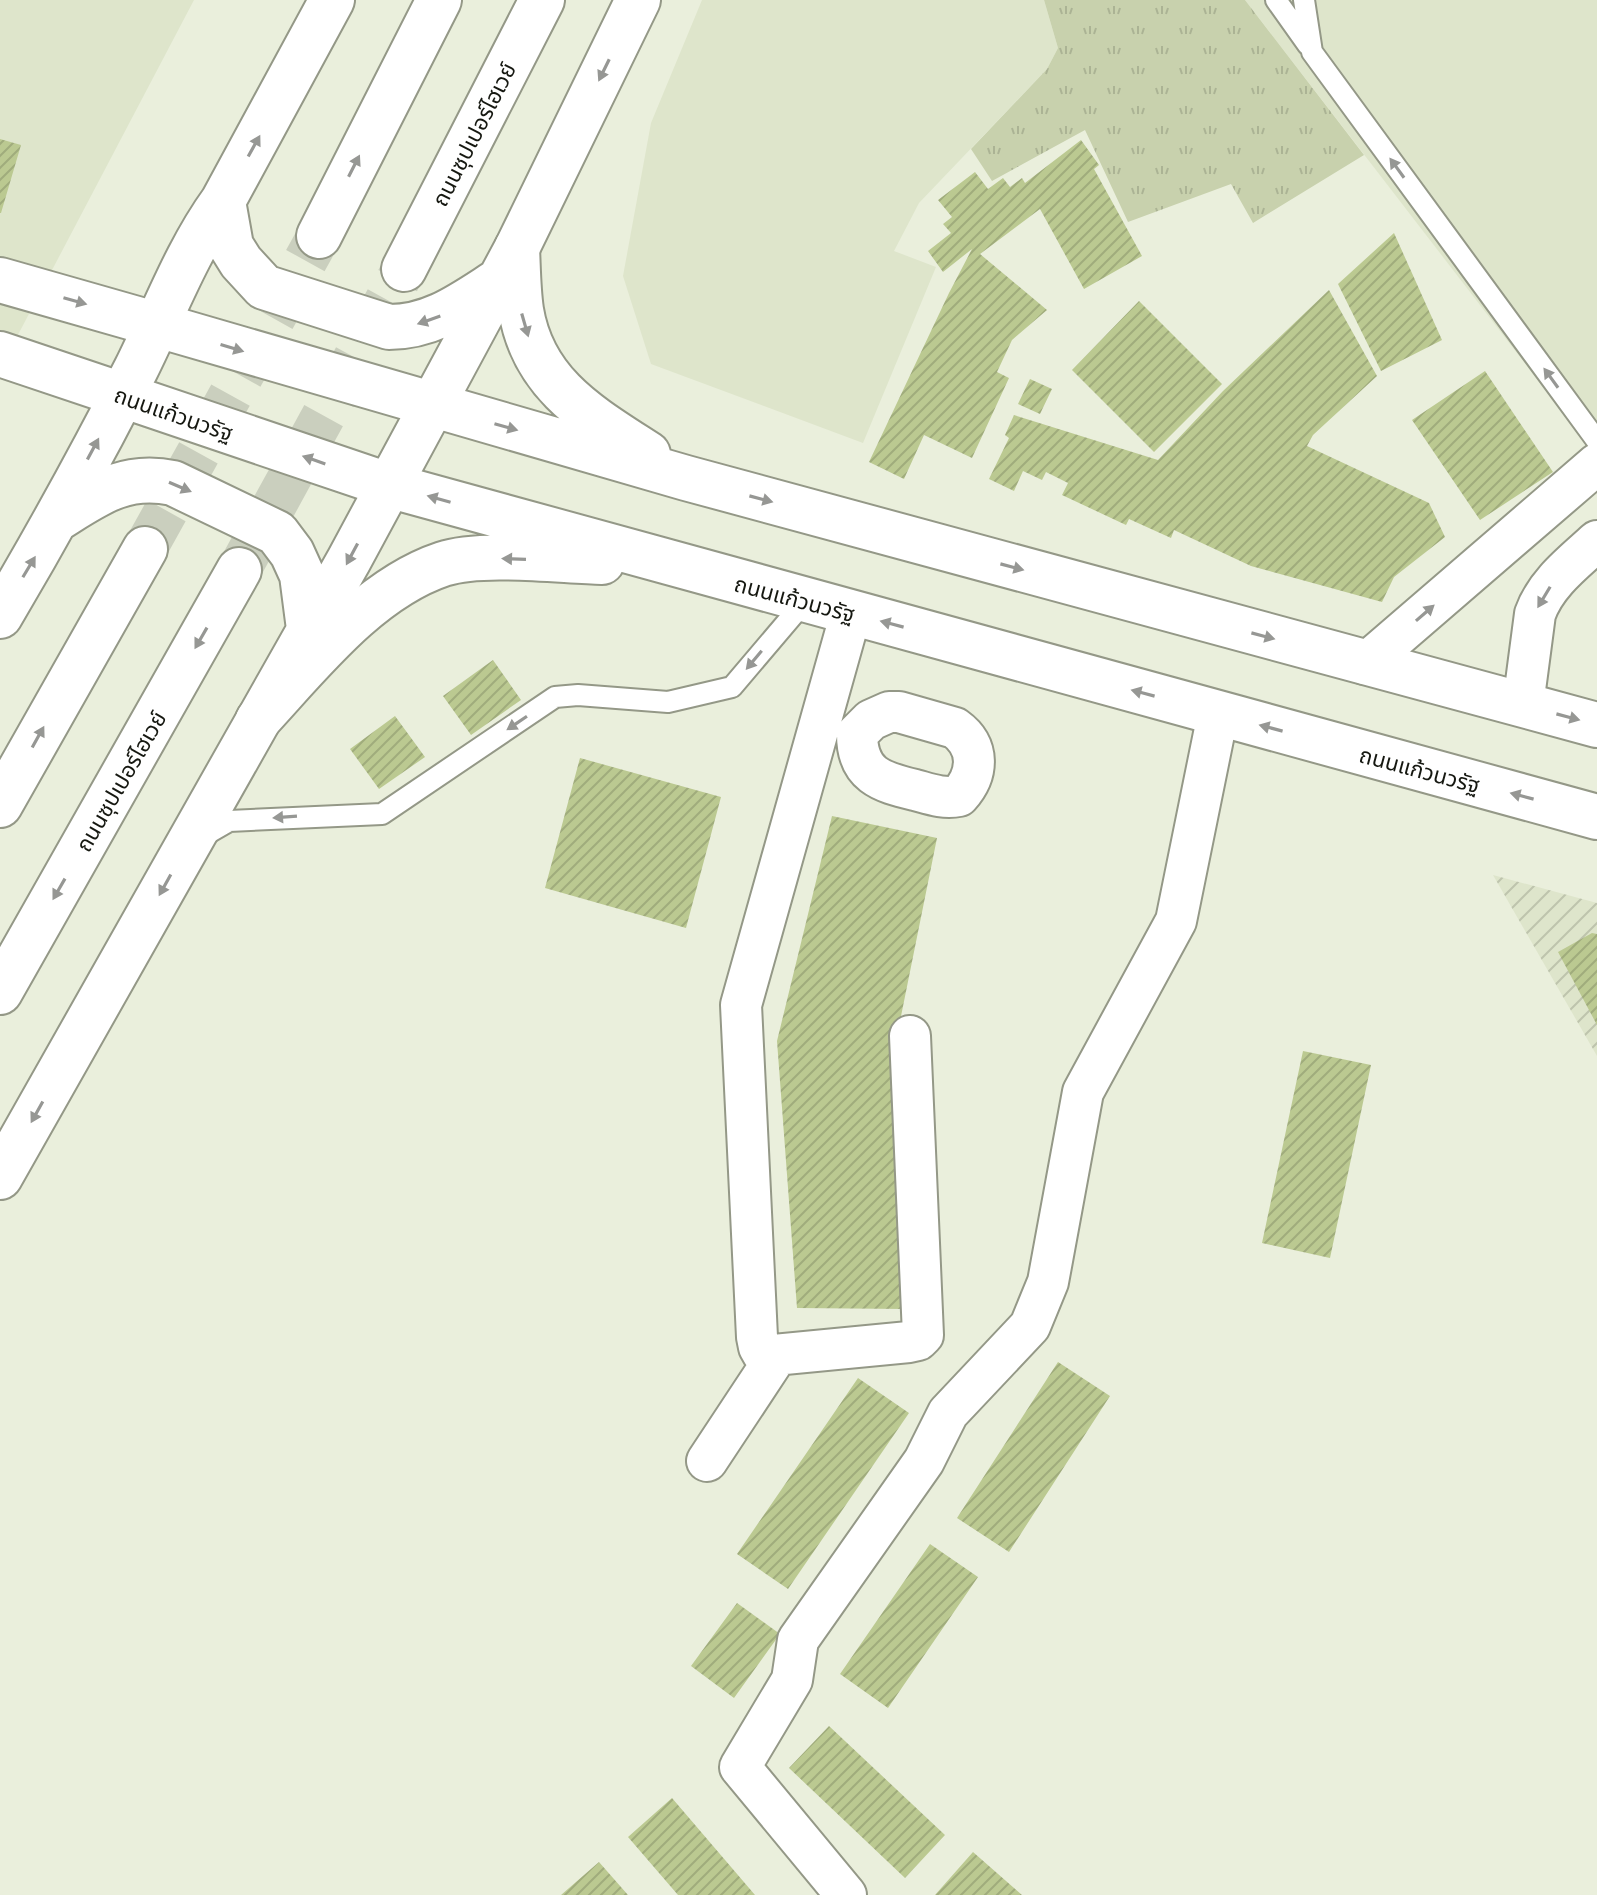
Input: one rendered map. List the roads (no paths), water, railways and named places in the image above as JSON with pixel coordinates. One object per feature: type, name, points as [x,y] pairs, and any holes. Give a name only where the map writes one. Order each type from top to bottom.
[{"type":"main road","points":[[0,616],[57,519],[122,395],[201,232],[223,201],[332,0]]},
{"type":"main road","points":[[319,236],[439,0]]},
{"type":"main road","name":"ถนนซุปเปอร์ไฮเวย์","points":[[404,269],[542,0]]},
{"type":"main road","points":[[0,1177],[431,406],[507,265],[638,0]]},
{"type":"main road","points":[[223,201],[231,246],[264,287],[389,327],[407,327],[433,320],[507,265]]},
{"type":"main road","points":[[507,265],[526,333],[563,394],[587,415],[686,478]]},
{"type":"main road","points":[[0,280],[686,478],[1597,725]]},
{"type":"main road","name":"ถนนแก้วนวรัฐ","points":[[0,354],[388,485],[1597,817]]},
{"type":"main road","points":[[57,519],[104,490],[124,482],[155,479],[173,483],[277,533],[292,553],[302,575],[309,629]]},
{"type":"main road","points":[[0,805],[145,549]]},
{"type":"main road","points":[[258,720],[343,629],[399,586],[444,563],[489,558],[676,565]]},
{"type":"main road","name":"ถนนซุปเปอร์ไฮเวย์","points":[[0,992],[239,570]]},
{"type":"street","points":[[1365,664],[1597,464]]},
{"type":"street","points":[[1523,705],[1539,601],[1558,577],[1597,541]]},
{"type":"street","points":[[851,613],[839,730],[741,1005],[758,1343],[763,1354],[909,1342],[923,1335],[910,1036]]},
{"type":"street","points":[[846,1895],[740,1767],[792,1680],[798,1640],[924,1461],[948,1413],[1030,1326],[1048,1282],[1083,1092],[1176,921],[1218,714]]},
{"type":"street","points":[[707,1461],[777,1355]]},
{"type":"lane","points":[[1276,0],[1597,441]]},
{"type":"lane","points":[[1304,0],[1312,52]]},
{"type":"lane","points":[[187,845],[229,821],[382,814],[555,697],[578,695],[668,702],[732,687],[805,601]]},
{"type":"tunnel","points":[[145,549],[319,236]]},
{"type":"tunnel","points":[[239,570],[404,269]]}]
